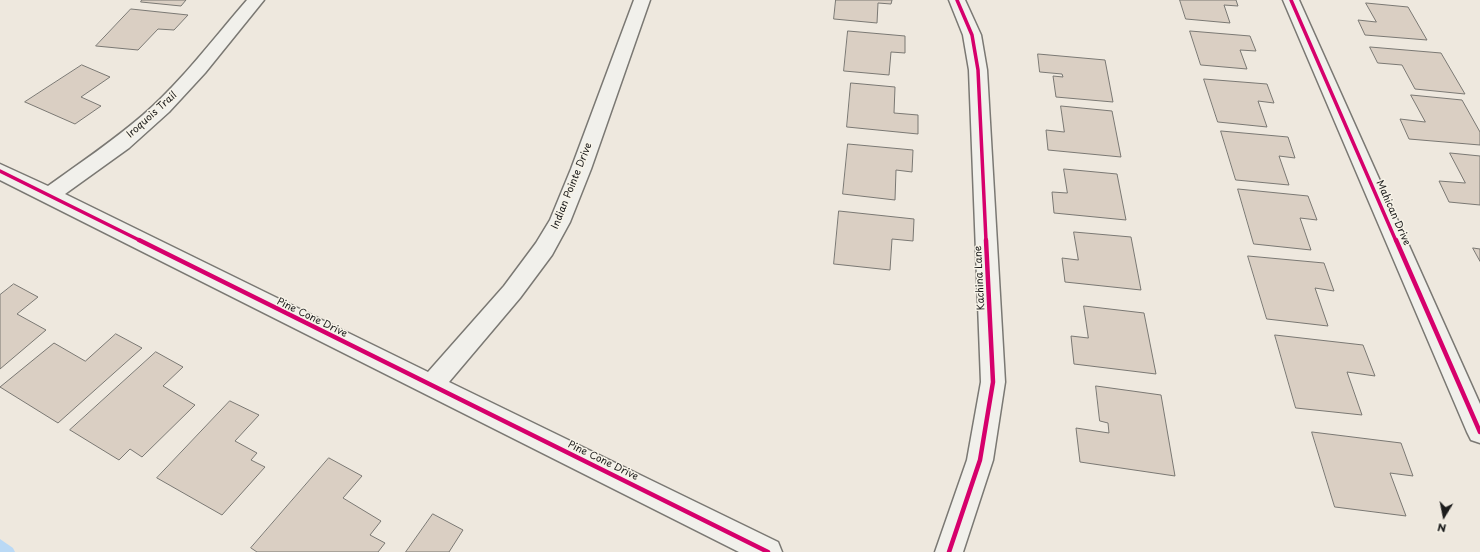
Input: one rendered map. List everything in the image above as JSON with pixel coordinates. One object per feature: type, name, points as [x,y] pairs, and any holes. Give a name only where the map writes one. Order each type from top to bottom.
[{"type":"street","name":"Iroquois Trail","points":[[49,196],[106,154],[162,109],[182,88],[256,0]]},
{"type":"street","name":"Indian Pointe Drive","points":[[431,386],[512,292],[544,249],[560,222],[581,169],[642,0]]},
{"type":"street","name":"Kachina Lane","points":[[949,552],[980,460],[993,382],[978,70],[972,35],[957,0]]},
{"type":"street","name":"Mahican Drive","points":[[1291,0],[1480,432]]},
{"type":"street","name":"Pine Cone Drive","points":[[0,171],[768,552]]},
{"type":"building","points":[[142,0],[186,0],[181,6],[141,2]]},
{"type":"building","points":[[836,0],[892,0],[891,4],[878,3],[877,23],[834,19]]},
{"type":"building","points":[[1180,0],[1236,0],[1238,6],[1224,5],[1230,23],[1186,19]]},
{"type":"building","points":[[1366,3],[1408,7],[1427,40],[1365,35],[1358,20],[1376,22]]},
{"type":"building","points":[[131,9],[188,15],[174,30],[158,29],[138,50],[96,46]]},
{"type":"building","points":[[848,31],[905,36],[905,53],[891,52],[889,75],[844,71]]},
{"type":"building","points":[[1190,31],[1250,36],[1256,51],[1240,50],[1247,69],[1201,65]]},
{"type":"building","points":[[1370,47],[1441,53],[1465,94],[1415,89],[1402,65],[1378,63]]},
{"type":"building","points":[[1038,54],[1105,60],[1113,102],[1056,97],[1053,76],[1063,77],[1062,74],[1040,72]]},
{"type":"building","points":[[82,65],[110,77],[81,97],[101,106],[75,124],[25,102]]},
{"type":"building","points":[[1204,79],[1267,84],[1274,103],[1258,101],[1267,127],[1218,122]]},
{"type":"building","points":[[851,83],[895,87],[894,113],[918,115],[918,134],[847,127]]},
{"type":"building","points":[[1411,95],[1462,100],[1480,132],[1480,145],[1409,139],[1400,119],[1425,122]]},
{"type":"building","points":[[1061,106],[1112,111],[1121,157],[1048,150],[1046,130],[1064,132]]},
{"type":"building","points":[[1221,131],[1288,137],[1295,158],[1279,156],[1289,185],[1236,180]]},
{"type":"building","points":[[848,144],[913,150],[912,172],[896,170],[895,200],[843,194]]},
{"type":"building","points":[[1450,153],[1480,156],[1480,205],[1449,202],[1439,181],[1465,183]]},
{"type":"building","points":[[1064,169],[1117,174],[1126,220],[1054,213],[1052,192],[1067,193]]},
{"type":"building","points":[[1238,189],[1308,196],[1317,220],[1300,218],[1311,250],[1254,244]]},
{"type":"building","points":[[839,211],[914,219],[913,241],[892,239],[890,270],[834,264]]},
{"type":"building","points":[[1074,232],[1131,237],[1141,290],[1065,282],[1062,258],[1078,260]]},
{"type":"building","points":[[1473,248],[1480,249],[1480,261]]},
{"type":"building","points":[[1248,256],[1324,263],[1334,291],[1315,288],[1328,326],[1267,319]]},
{"type":"building","points":[[14,284],[38,297],[17,314],[46,330],[0,369],[0,295]]},
{"type":"building","points":[[1084,306],[1144,313],[1156,374],[1074,364],[1071,336],[1088,338]]},
{"type":"building","points":[[116,334],[142,348],[58,423],[0,387],[54,343],[85,361]]},
{"type":"building","points":[[1275,335],[1363,345],[1375,376],[1347,372],[1362,415],[1296,408]]},
{"type":"building","points":[[156,352],[183,367],[163,386],[195,405],[142,457],[130,449],[119,460],[70,430]]},
{"type":"building","points":[[1096,386],[1161,395],[1175,476],[1080,462],[1076,428],[1109,433],[1108,423],[1100,421]]},
{"type":"building","points":[[230,401],[259,415],[235,441],[257,453],[251,460],[265,467],[222,515],[157,478]]},
{"type":"building","points":[[1312,432],[1401,443],[1413,476],[1390,473],[1406,516],[1335,507]]},
{"type":"building","points":[[329,458],[362,476],[343,498],[381,521],[370,535],[385,543],[378,552],[257,552],[251,548]]},
{"type":"building","points":[[433,514],[463,530],[449,552],[406,552]]},
{"type":"waterway","points":[[0,545],[9,552]]},
{"type":"cycle path","points":[[949,552],[980,460],[993,382],[978,70],[972,35],[957,0]]},
{"type":"cycle path","points":[[1291,0],[1480,432]]},
{"type":"cycle path","points":[[0,171],[768,552]]}]
